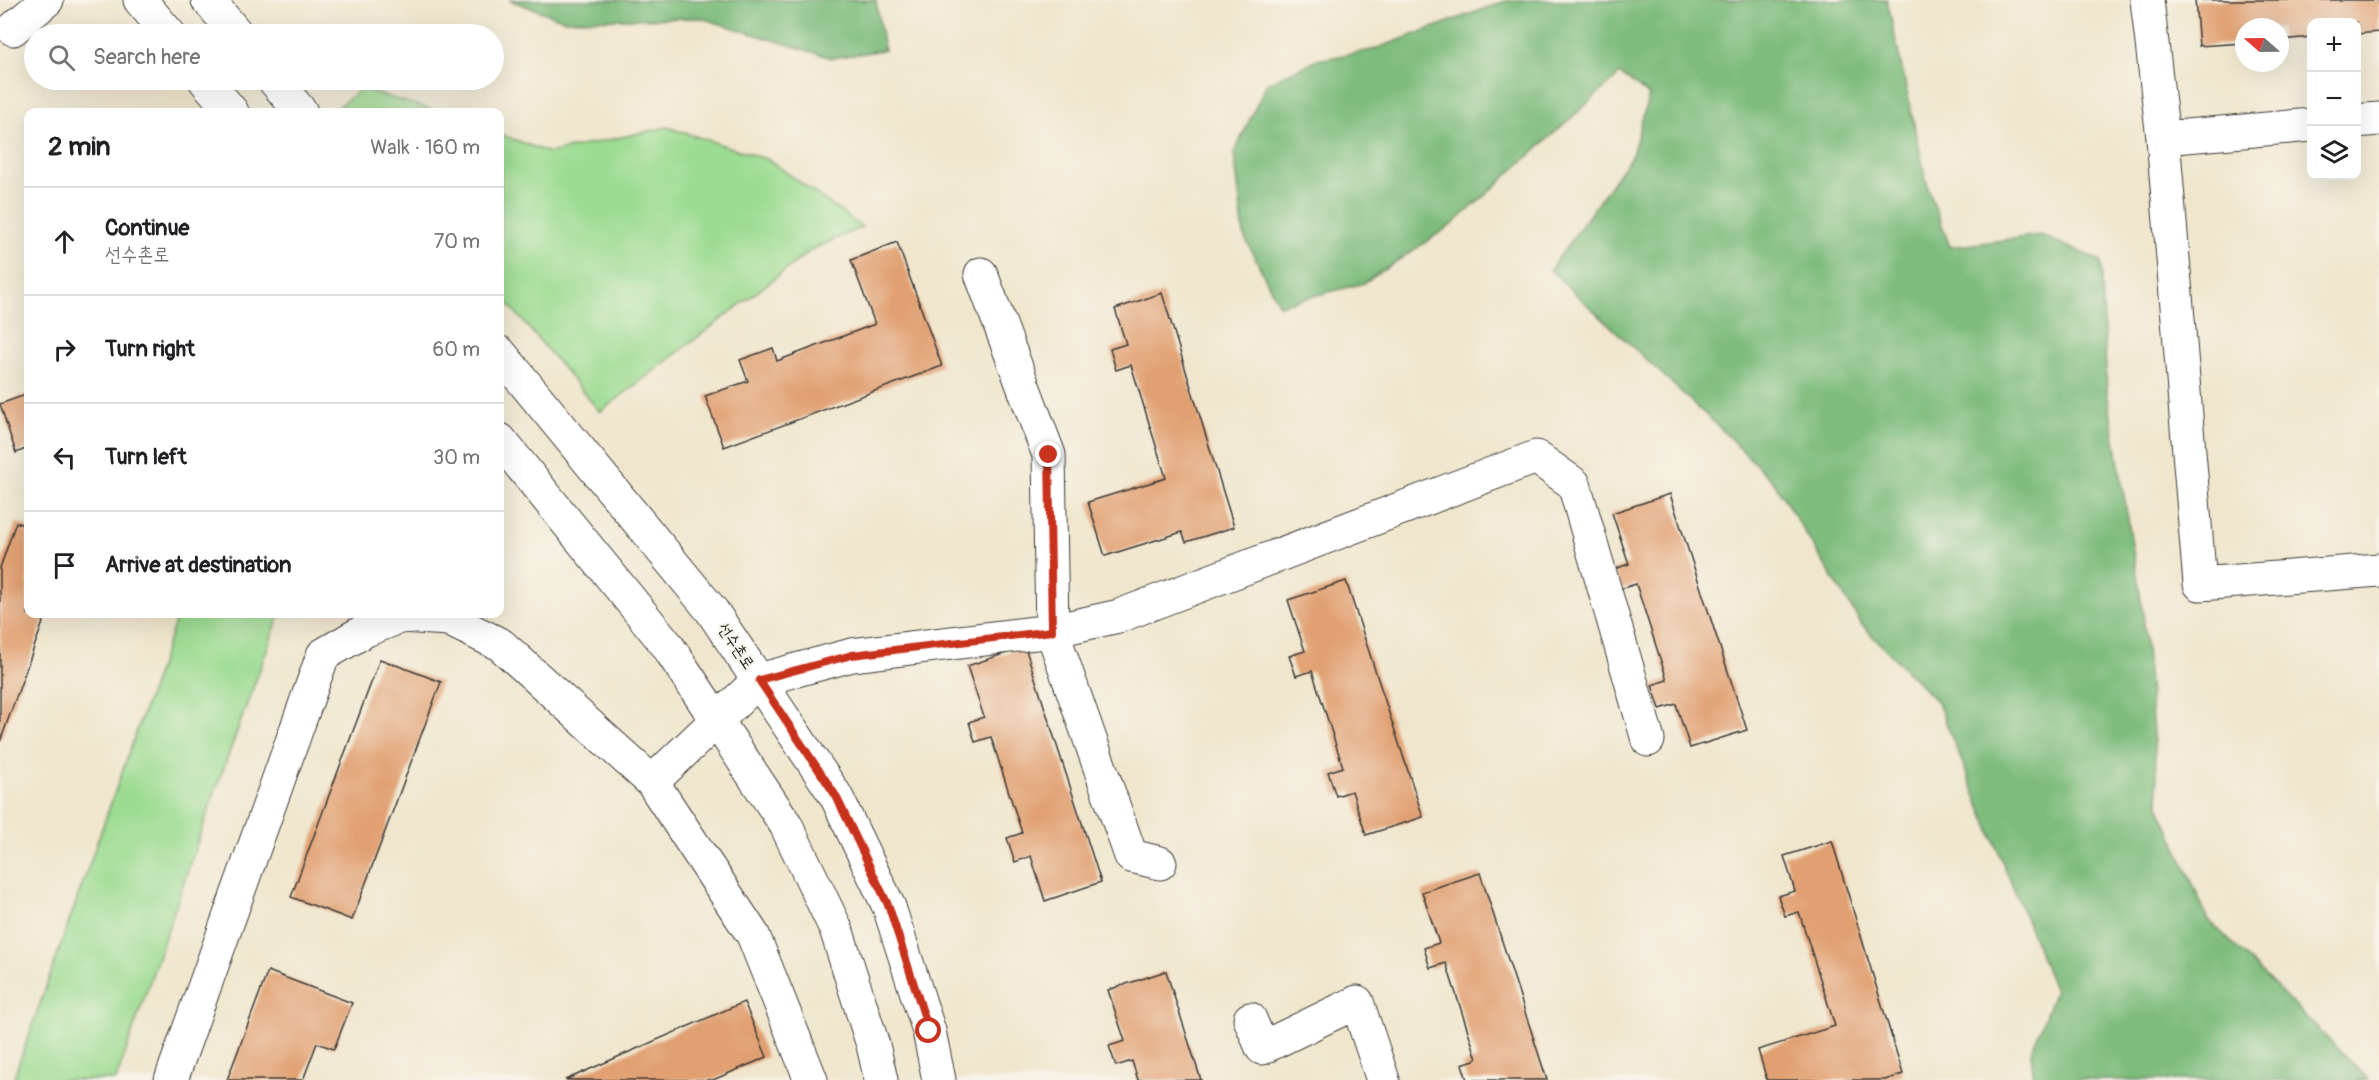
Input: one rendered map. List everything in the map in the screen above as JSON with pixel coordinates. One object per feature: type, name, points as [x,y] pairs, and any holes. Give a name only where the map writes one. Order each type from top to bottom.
[{"type":"street","points":[[14,29],[48,0]]},
{"type":"street","points":[[140,0],[160,24]]},
{"type":"street","points":[[208,0],[228,24]]},
{"type":"street","points":[[2147,0],[2163,138],[2200,584],[2379,570]]},
{"type":"street","points":[[213,90],[229,108]]},
{"type":"street","points":[[282,90],[298,108]]},
{"type":"street","points":[[2361,121],[2379,119]]},
{"type":"street","points":[[2163,138],[2307,125]]},
{"type":"street","points":[[981,274],[1049,455],[1052,631],[1131,856],[1160,863]]},
{"type":"street","name":"선수촌로","points":[[504,358],[712,611],[836,796],[889,907],[929,1031],[939,1080]]},
{"type":"street","points":[[504,445],[667,645],[786,825],[836,929],[873,1045],[881,1080]]},
{"type":"street","points":[[652,782],[759,680],[852,655],[1052,631],[1119,616],[1536,457],[1574,484],[1648,740]]},
{"type":"street","points":[[171,1080],[323,655],[366,630],[397,618]]},
{"type":"street","points":[[433,618],[448,619],[501,645],[652,782],[753,935],[811,1080]]},
{"type":"street","points":[[1250,1019],[1262,1048],[1357,1002],[1383,1080]]},
{"type":"green space","points":[[509,0],[876,0],[884,50],[832,58],[701,18],[565,20]]},
{"type":"green space","points":[[1508,0],[1887,0],[1928,188],[1950,247],[2041,235],[2101,261],[2107,391],[2143,612],[2159,805],[2208,919],[2369,1080],[2034,1080],[2031,1052],[2055,991],[1938,703],[1862,625],[1775,484],[1723,431],[1550,270],[1632,155],[1649,95],[1620,74],[1453,224],[1364,283],[1279,305],[1244,236],[1234,153],[1267,83],[1317,60],[1372,50]]},
{"type":"green space","points":[[360,90],[364,90],[426,108],[341,108],[339,106]]},
{"type":"green space","points":[[667,127],[769,160],[862,227],[813,249],[600,412],[504,299],[504,136],[549,153]]},
{"type":"green space","points":[[177,618],[279,618],[213,797],[116,1080],[13,1080]]},
{"type":"building","points":[[2195,0],[2379,0],[2379,32],[2361,34],[2361,18],[2307,18],[2307,37],[2289,39],[2289,18],[2235,18],[2235,44],[2199,46]]},
{"type":"building","points":[[897,242],[942,366],[724,447],[705,396],[748,381],[740,360],[773,348],[777,361],[875,324],[851,260]]},
{"type":"building","points":[[1162,293],[1234,527],[1186,542],[1182,532],[1105,556],[1088,502],[1166,478],[1131,365],[1116,370],[1110,349],[1126,344],[1115,309]]},
{"type":"building","points":[[24,395],[24,450],[16,453],[0,404]]},
{"type":"building","points":[[1670,494],[1747,730],[1690,748],[1676,704],[1660,709],[1652,685],[1667,680],[1636,584],[1620,589],[1614,569],[1629,564],[1612,513]]},
{"type":"building","points":[[16,522],[24,525],[24,618],[45,618],[0,742],[0,568]]},
{"type":"building","points":[[1346,581],[1423,817],[1366,835],[1352,791],[1336,796],[1328,772],[1343,767],[1312,671],[1296,676],[1289,656],[1305,651],[1288,600]]},
{"type":"building","points":[[1025,647],[1101,882],[1045,901],[1031,856],[1015,862],[1007,838],[1022,833],[991,737],[975,742],[969,722],[984,717],[967,666]]},
{"type":"building","points":[[380,659],[441,682],[352,920],[291,897]]},
{"type":"building","points":[[1832,841],[1903,1074],[1885,1080],[1767,1080],[1758,1050],[1835,1026],[1799,912],[1785,916],[1778,896],[1795,891],[1784,856]]},
{"type":"building","points":[[1480,873],[1547,1080],[1467,1080],[1462,1064],[1477,1059],[1446,963],[1430,968],[1424,948],[1439,943],[1422,892]]},
{"type":"building","points":[[268,971],[352,1003],[334,1049],[317,1043],[303,1080],[227,1080]]},
{"type":"building","points":[[1166,971],[1201,1080],[1138,1080],[1132,1061],[1116,1066],[1109,1046],[1125,1041],[1108,990]]},
{"type":"building","points":[[744,1002],[767,1057],[713,1080],[565,1080]]},
{"type":"route","points":[[929,1031],[889,907],[836,796],[759,680],[852,655],[1052,631],[1049,455]]}]
